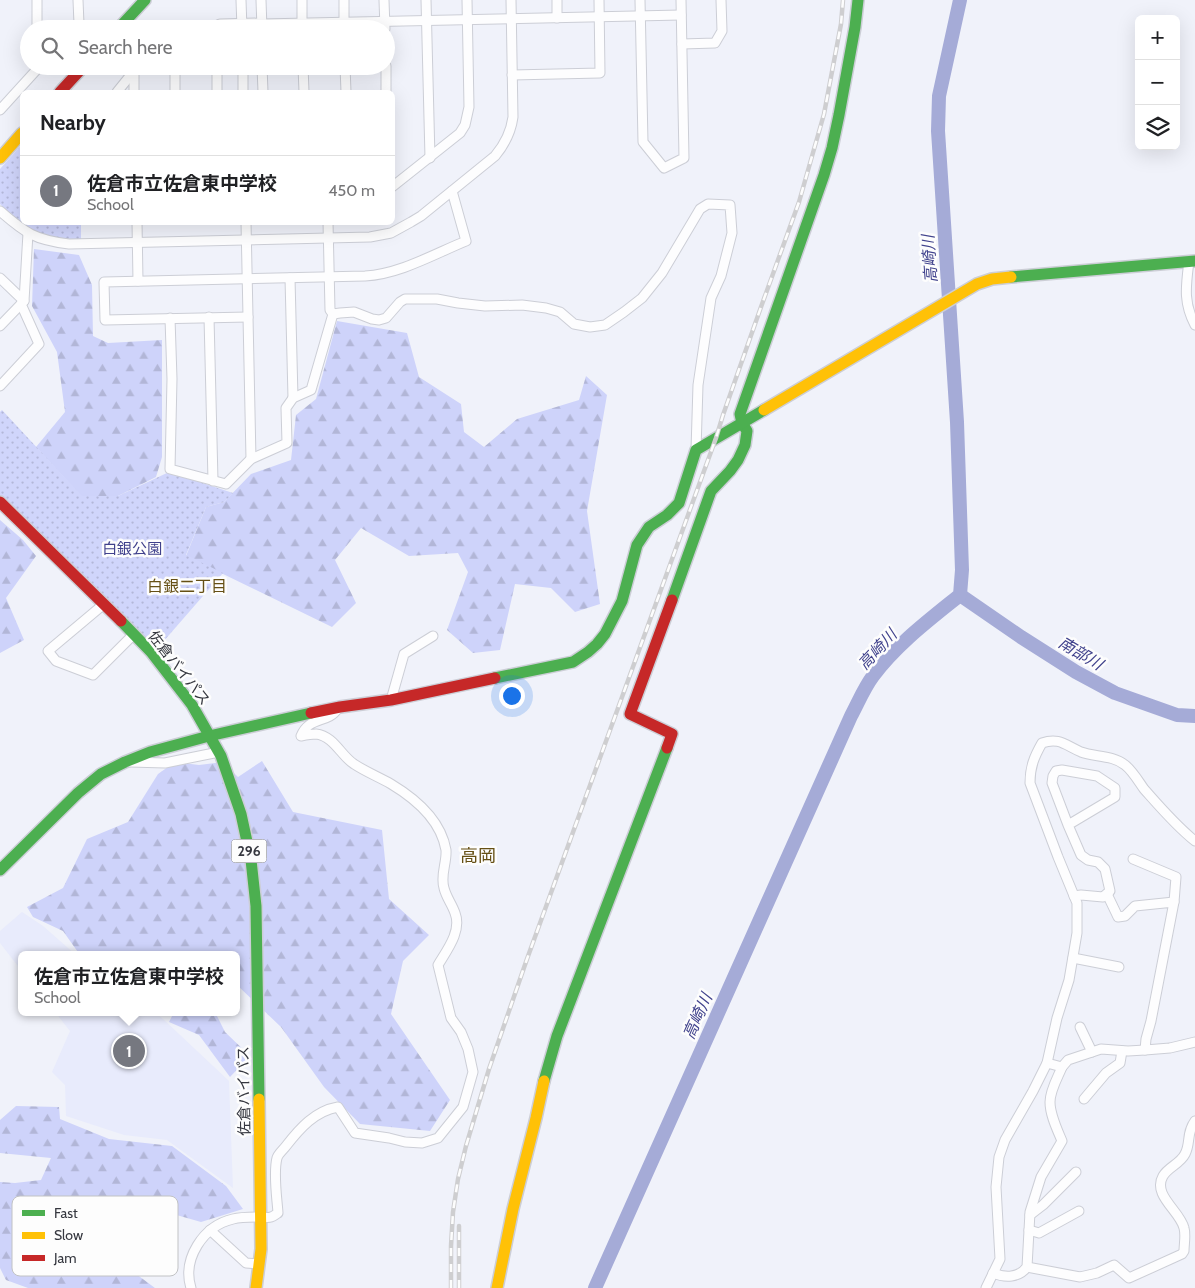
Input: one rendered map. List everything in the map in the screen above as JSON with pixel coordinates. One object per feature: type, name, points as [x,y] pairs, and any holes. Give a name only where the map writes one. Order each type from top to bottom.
[{"type":"main road","points":[[126,20],[144,0]]},
{"type":"main road","points":[[497,1288],[513,1209],[536,1118],[543,1081],[560,1027],[672,734],[630,714],[711,491],[733,468],[745,446],[747,430],[742,423],[740,414],[832,148],[855,27],[858,0]]},
{"type":"main road","points":[[62,90],[76,75]]},
{"type":"main road","points":[[0,158],[20,136]]},
{"type":"main road","points":[[0,870],[78,793],[102,774],[150,752],[209,736],[340,707],[392,700],[573,662],[588,652],[605,634],[622,601],[637,545],[649,527],[667,515],[679,503],[696,450],[977,284],[992,279],[1192,261]]},
{"type":"main road","name":"佐倉バイパス","points":[[0,502],[152,652],[192,705],[219,752],[241,814],[251,860],[256,906],[261,1217],[256,1288]]},
{"type":"street","points":[[36,0],[37,20]]},
{"type":"street","points":[[78,0],[79,20]]},
{"type":"street","points":[[241,0],[242,20]]},
{"type":"street","points":[[261,0],[261,20]]},
{"type":"street","points":[[302,0],[302,20]]},
{"type":"street","points":[[344,0],[344,20]]},
{"type":"street","points":[[384,0],[385,20]]},
{"type":"street","points":[[426,0],[430,158]]},
{"type":"street","points":[[395,186],[460,133],[465,125],[469,107],[467,0]]},
{"type":"street","points":[[0,211],[33,236],[47,241],[69,244],[370,237],[401,229],[421,216],[495,156],[508,136],[513,117],[511,0]]},
{"type":"street","points":[[557,0],[558,18]]},
{"type":"street","points":[[512,75],[600,73],[599,0]]},
{"type":"street","points":[[640,0],[643,142],[664,168],[684,158],[681,0]]},
{"type":"street","points":[[682,44],[715,43],[722,31],[721,0]]},
{"type":"street","points":[[395,24],[427,21],[681,15]]},
{"type":"street","points":[[2,104],[31,75]]},
{"type":"street","points":[[119,90],[131,75]]},
{"type":"street","points":[[134,90],[135,75]]},
{"type":"street","points":[[175,75],[175,90]]},
{"type":"street","points":[[216,75],[217,90]]},
{"type":"street","points":[[243,75],[243,90]]},
{"type":"street","points":[[262,75],[263,90]]},
{"type":"street","points":[[303,75],[304,90]]},
{"type":"street","points":[[345,75],[346,90]]},
{"type":"street","points":[[386,75],[386,90]]},
{"type":"street","points":[[248,317],[105,320],[104,282],[378,276],[466,241],[452,191]]},
{"type":"street","points":[[333,314],[354,312],[378,320],[386,318],[405,299],[437,299],[485,306],[522,305],[546,308],[560,312],[574,324],[590,327],[605,324],[642,298],[662,273],[700,209],[708,204],[730,205],[732,233],[721,276],[710,298],[698,385],[696,450]]},
{"type":"street","points":[[137,225],[138,282]]},
{"type":"street","points":[[246,225],[252,459]]},
{"type":"street","points":[[170,318],[172,380],[170,469],[226,484],[252,459],[287,443],[286,408],[293,398],[311,390],[333,314],[330,310],[328,225]]},
{"type":"street","points":[[0,326],[22,302],[28,233]]},
{"type":"street","points":[[1192,261],[1186,283],[1186,301],[1195,325]]},
{"type":"street","points":[[0,278],[22,302],[39,344],[0,386]]},
{"type":"street","points":[[290,278],[293,398]]},
{"type":"street","points":[[209,318],[213,481]]},
{"type":"street","points":[[104,604],[48,651],[56,661],[93,675],[134,634]]},
{"type":"street","points":[[392,700],[404,654],[433,636]]},
{"type":"street","points":[[192,1288],[189,1280],[189,1268],[192,1254],[199,1242],[210,1230],[231,1219],[272,1217],[278,1213],[277,1157],[302,1127],[317,1114],[338,1107],[355,1133],[405,1142],[422,1143],[438,1138],[463,1107],[473,1072],[468,1049],[461,1032],[451,1018],[438,965],[451,943],[457,927],[456,914],[444,888],[443,876],[446,852],[441,834],[431,817],[406,794],[355,765],[323,736],[315,734],[301,736],[303,730],[314,722],[332,715],[340,707]]},
{"type":"street","points":[[986,1288],[1000,1259],[996,1187],[999,1157],[1005,1140],[1047,1063],[1057,1018],[1069,980],[1077,933],[1077,903],[1030,783],[1034,757],[1042,743],[1051,740],[1059,741],[1086,754],[1105,756],[1124,764],[1183,832],[1195,841]]},
{"type":"street","points":[[125,762],[165,763],[219,752]]},
{"type":"street","points":[[1068,825],[1115,797],[1115,788],[1097,776],[1062,770],[1056,771],[1053,776],[1052,783],[1068,825],[1081,855],[1088,860],[1098,862],[1105,869],[1110,891],[1104,897],[1074,896]]},
{"type":"street","points":[[1133,858],[1176,877],[1174,902],[1145,1050]]},
{"type":"street","points":[[1107,894],[1118,918],[1125,916],[1135,906],[1174,902]]},
{"type":"street","points":[[1073,958],[1119,968]]},
{"type":"street","points":[[1080,1026],[1092,1052]]},
{"type":"street","points":[[993,1273],[1002,1276],[1012,1276],[1024,1271],[1027,1267],[1030,1215],[1041,1177],[1062,1141],[1055,1125],[1050,1101],[1062,1066],[1068,1060],[1101,1049],[1145,1050],[1170,1048],[1195,1042]]},
{"type":"street","points":[[1084,1099],[1106,1073],[1120,1063],[1122,1050]]},
{"type":"street","points":[[1047,1063],[1062,1066]]},
{"type":"street","points":[[1027,1267],[1080,1277],[1097,1273],[1114,1265],[1129,1278],[1182,1254],[1184,1250],[1185,1228],[1163,1195],[1160,1186],[1164,1174],[1184,1157],[1187,1152],[1189,1131],[1195,1121]]},
{"type":"street","points":[[1030,1215],[1043,1205],[1076,1172]]},
{"type":"street","points":[[1029,1230],[1039,1232],[1079,1211]]},
{"type":"street","points":[[210,1230],[246,1263],[259,1264]]},
{"type":"street","points":[[1184,1250],[1195,1250]]},
{"type":"shaded area","points":[[22,912],[43,926],[71,951],[18,951],[18,966],[0,943],[0,931]]},
{"type":"shaded area","points":[[58,1016],[159,1016],[229,1081],[233,1188],[167,1140],[124,1135],[66,1116],[65,1085],[52,1072],[70,1031]]},
{"type":"green space","points":[[20,146],[20,222],[0,204],[0,169]]},
{"type":"green space","points":[[24,225],[81,225],[81,239],[67,239],[45,235]]},
{"type":"green space","points":[[34,249],[79,255],[92,285],[93,336],[108,343],[162,340],[162,457],[156,477],[118,496],[81,496],[36,447],[65,412],[57,352],[32,306]]},
{"type":"green space","points":[[337,321],[407,333],[419,377],[461,404],[464,432],[484,447],[517,419],[579,400],[586,376],[607,395],[587,511],[600,604],[575,612],[551,588],[515,584],[500,650],[473,653],[447,630],[468,572],[458,553],[409,556],[361,528],[335,560],[356,603],[332,627],[186,556],[206,507],[224,502],[251,474],[291,460],[296,415],[316,399]]},
{"type":"green space","name":"白銀公園","points":[[2,410],[82,496],[118,496],[169,472],[233,493],[224,502],[206,507],[186,555],[223,573],[156,650],[0,497],[0,412]]},
{"type":"green space","points":[[0,520],[23,540],[36,556],[6,598],[24,640],[0,653]]},
{"type":"green space","points":[[262,761],[293,812],[382,830],[389,899],[429,935],[403,961],[391,1014],[450,1100],[430,1131],[360,1124],[324,1087],[281,1027],[240,988],[240,951],[77,951],[63,931],[33,917],[27,907],[63,888],[87,839],[128,822],[158,774],[175,762],[199,765],[223,762],[238,777]]},
{"type":"green space","points":[[172,1016],[217,1016],[225,1032],[250,1056],[230,1077],[199,1035],[169,1022]]},
{"type":"green space","points":[[16,1106],[59,1107],[60,1119],[109,1139],[172,1146],[226,1186],[243,1209],[201,1222],[178,1215],[178,1196],[12,1196],[12,1276],[139,1276],[155,1288],[28,1288],[6,1280],[0,1268],[0,1182],[15,1183],[41,1180],[51,1158],[0,1153],[0,1120]]},
{"type":"waterway","name":"高崎川","points":[[595,1288],[851,716],[864,691],[873,676],[892,653],[960,595],[962,570],[957,422],[938,131],[939,96],[960,0]]},
{"type":"waterway","name":"南部川","points":[[960,595],[1076,672],[1115,693],[1177,715],[1195,716]]},
{"type":"railway","points":[[451,1288],[453,1212],[458,1179],[489,1069],[799,202],[824,114],[841,24],[843,0]]},
{"type":"railway","points":[[459,1226],[459,1288]]},
{"type":"traffic: fast","points":[[126,20],[145,0]]},
{"type":"traffic: fast","points":[[672,600],[711,491],[730,471],[745,445],[747,431],[742,423],[740,414],[832,148],[855,27],[858,0]]},
{"type":"traffic: fast","points":[[1011,277],[1195,261]]},
{"type":"traffic: fast","points":[[495,678],[573,662],[597,644],[605,634],[622,601],[637,545],[649,527],[667,515],[679,503],[696,450],[764,410]]},
{"type":"traffic: fast","points":[[121,621],[151,652],[192,705],[221,756],[241,814],[251,860],[256,906],[259,1099]]},
{"type":"traffic: fast","points":[[0,870],[78,793],[101,774],[150,752],[209,736],[311,713]]},
{"type":"traffic: fast","points":[[544,1081],[557,1036],[667,748]]},
{"type":"traffic: slow","points":[[0,158],[20,135]]},
{"type":"traffic: slow","points":[[764,410],[977,284],[992,279],[1011,277]]},
{"type":"traffic: slow","points":[[497,1288],[513,1209],[544,1081]]},
{"type":"traffic: slow","points":[[256,1288],[261,1249],[259,1099]]},
{"type":"traffic: jam","points":[[62,90],[76,75]]},
{"type":"traffic: jam","points":[[0,502],[121,621]]},
{"type":"traffic: jam","points":[[667,748],[672,734],[630,714],[672,600]]},
{"type":"traffic: jam","points":[[311,713],[391,700],[495,678]]},
{"type":"place","name":"佐倉市立佐倉東中学校","points":[[129,1051]]},
{"type":"district","name":"白銀二丁目","points":[[187,586]]},
{"type":"district","name":"高岡","points":[[478,856]]}]
